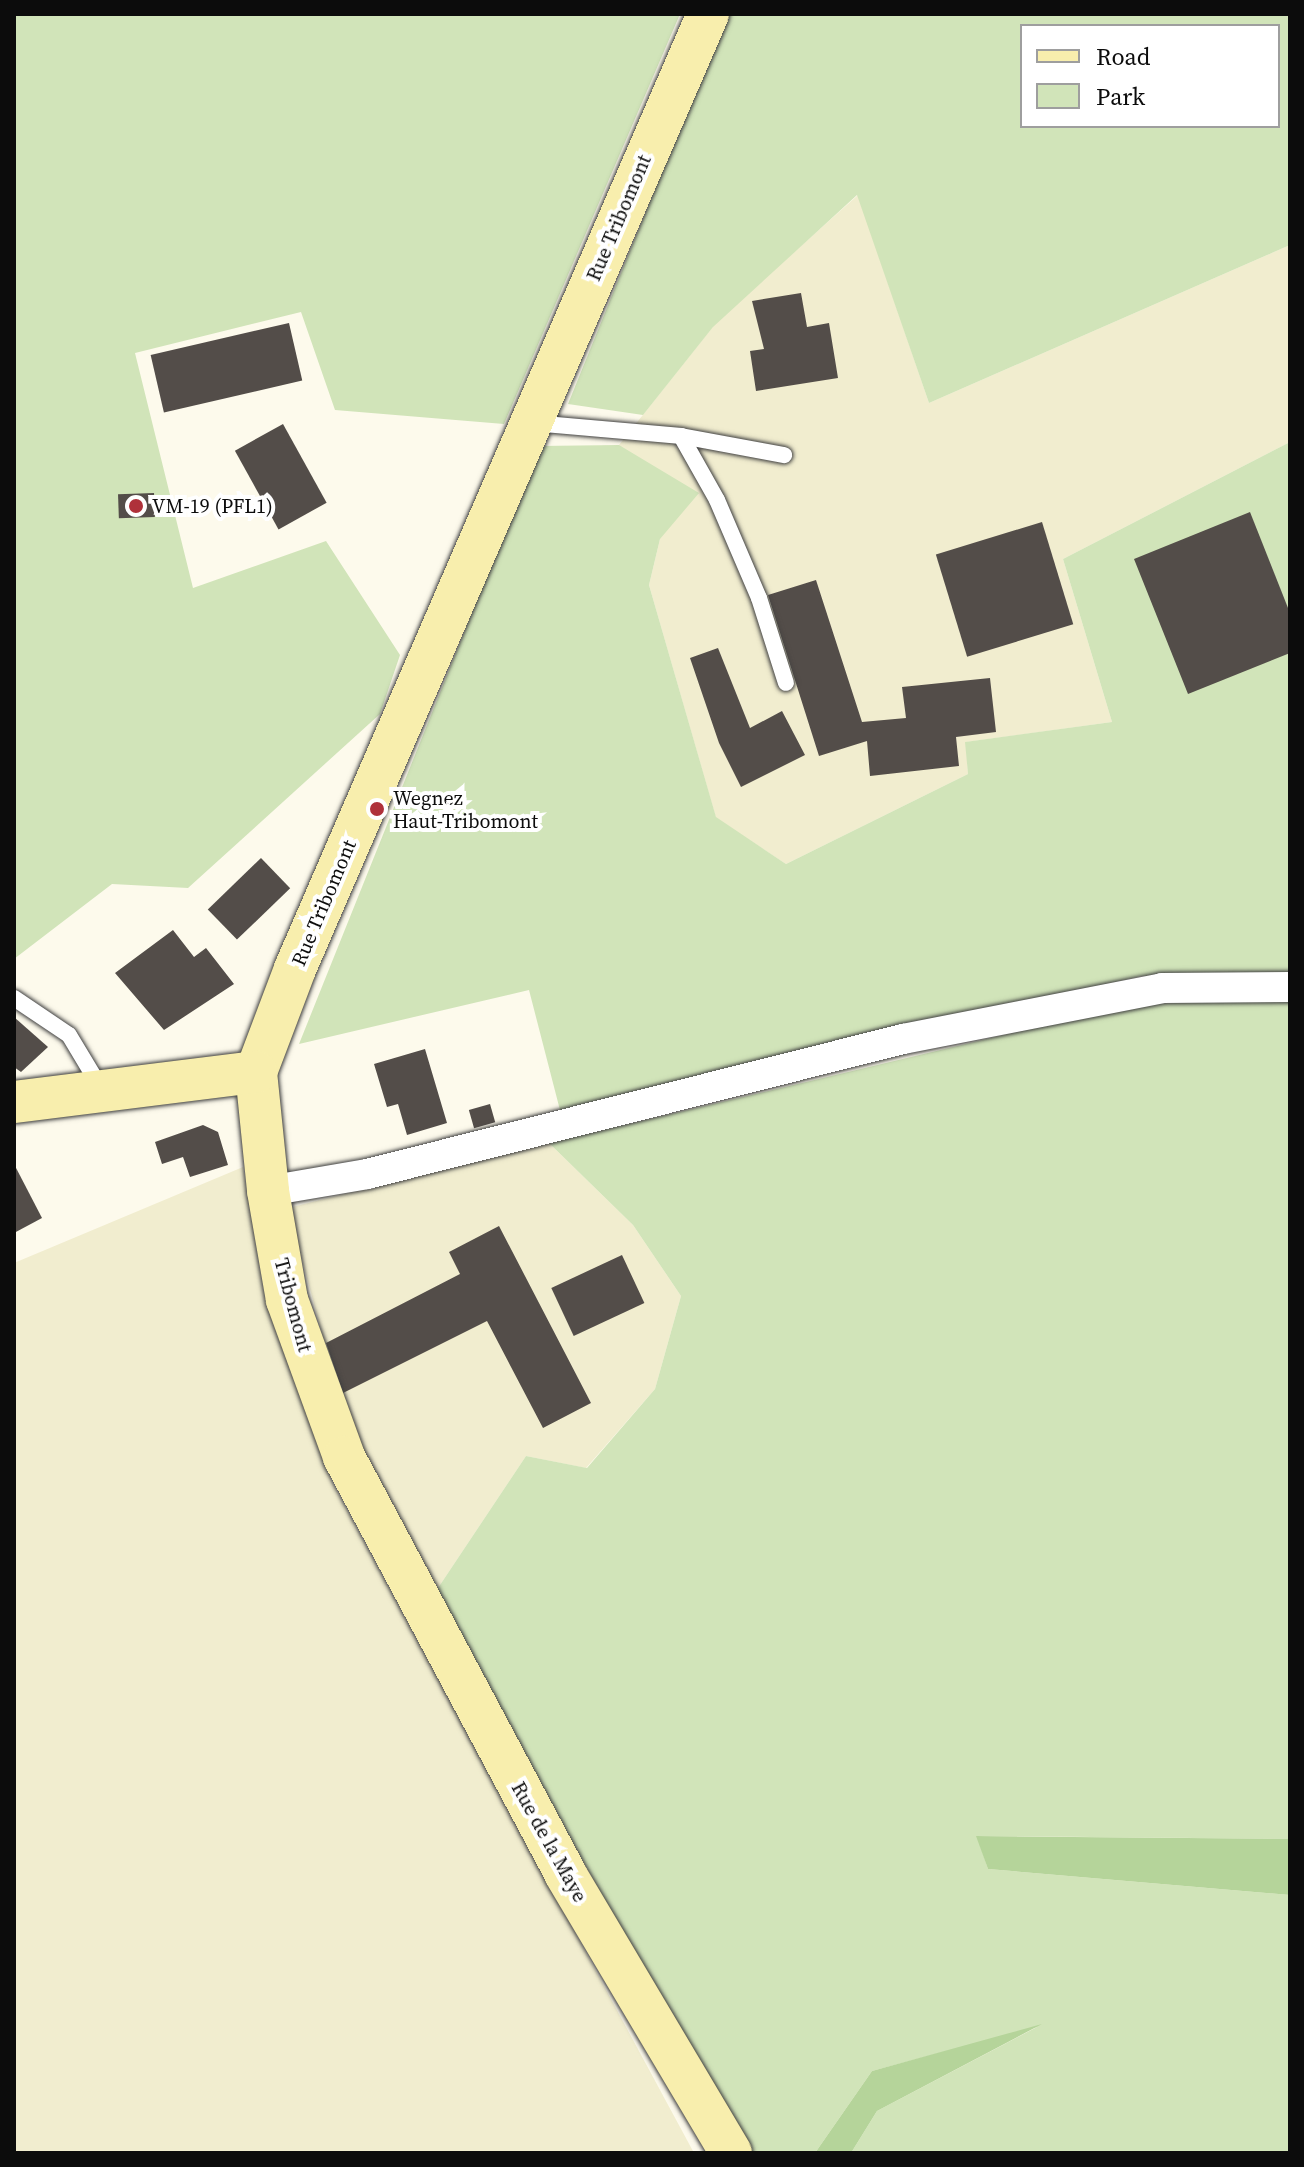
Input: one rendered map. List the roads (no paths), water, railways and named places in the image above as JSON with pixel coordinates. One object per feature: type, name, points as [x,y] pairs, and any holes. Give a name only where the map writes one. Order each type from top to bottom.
[{"type":"street","name":"Rue Tribomont","points":[[256,1072],[530,423],[708,14]]},
{"type":"street","points":[[268,1191],[367,1174],[903,1039],[1162,988],[1290,987]]},
{"type":"street","points":[[14,1102],[256,1072]]},
{"type":"street","name":"Tribomont","points":[[256,1072],[268,1191],[295,1326],[344,1457],[379,1525]]},
{"type":"street","name":"Rue de la Maye","points":[[379,1525],[566,1875],[731,2153]]},
{"type":"lane","points":[[530,423],[681,436],[784,455]]},
{"type":"lane","points":[[681,436],[717,500],[759,598],[786,683]]},
{"type":"lane","points":[[14,998],[69,1035],[103,1091]]},
{"type":"place","name":"VM-19 (PFL1)","points":[[136,506]]},
{"type":"place","name":"Wegnez Haut-Tribomont","points":[[377,809]]}]
